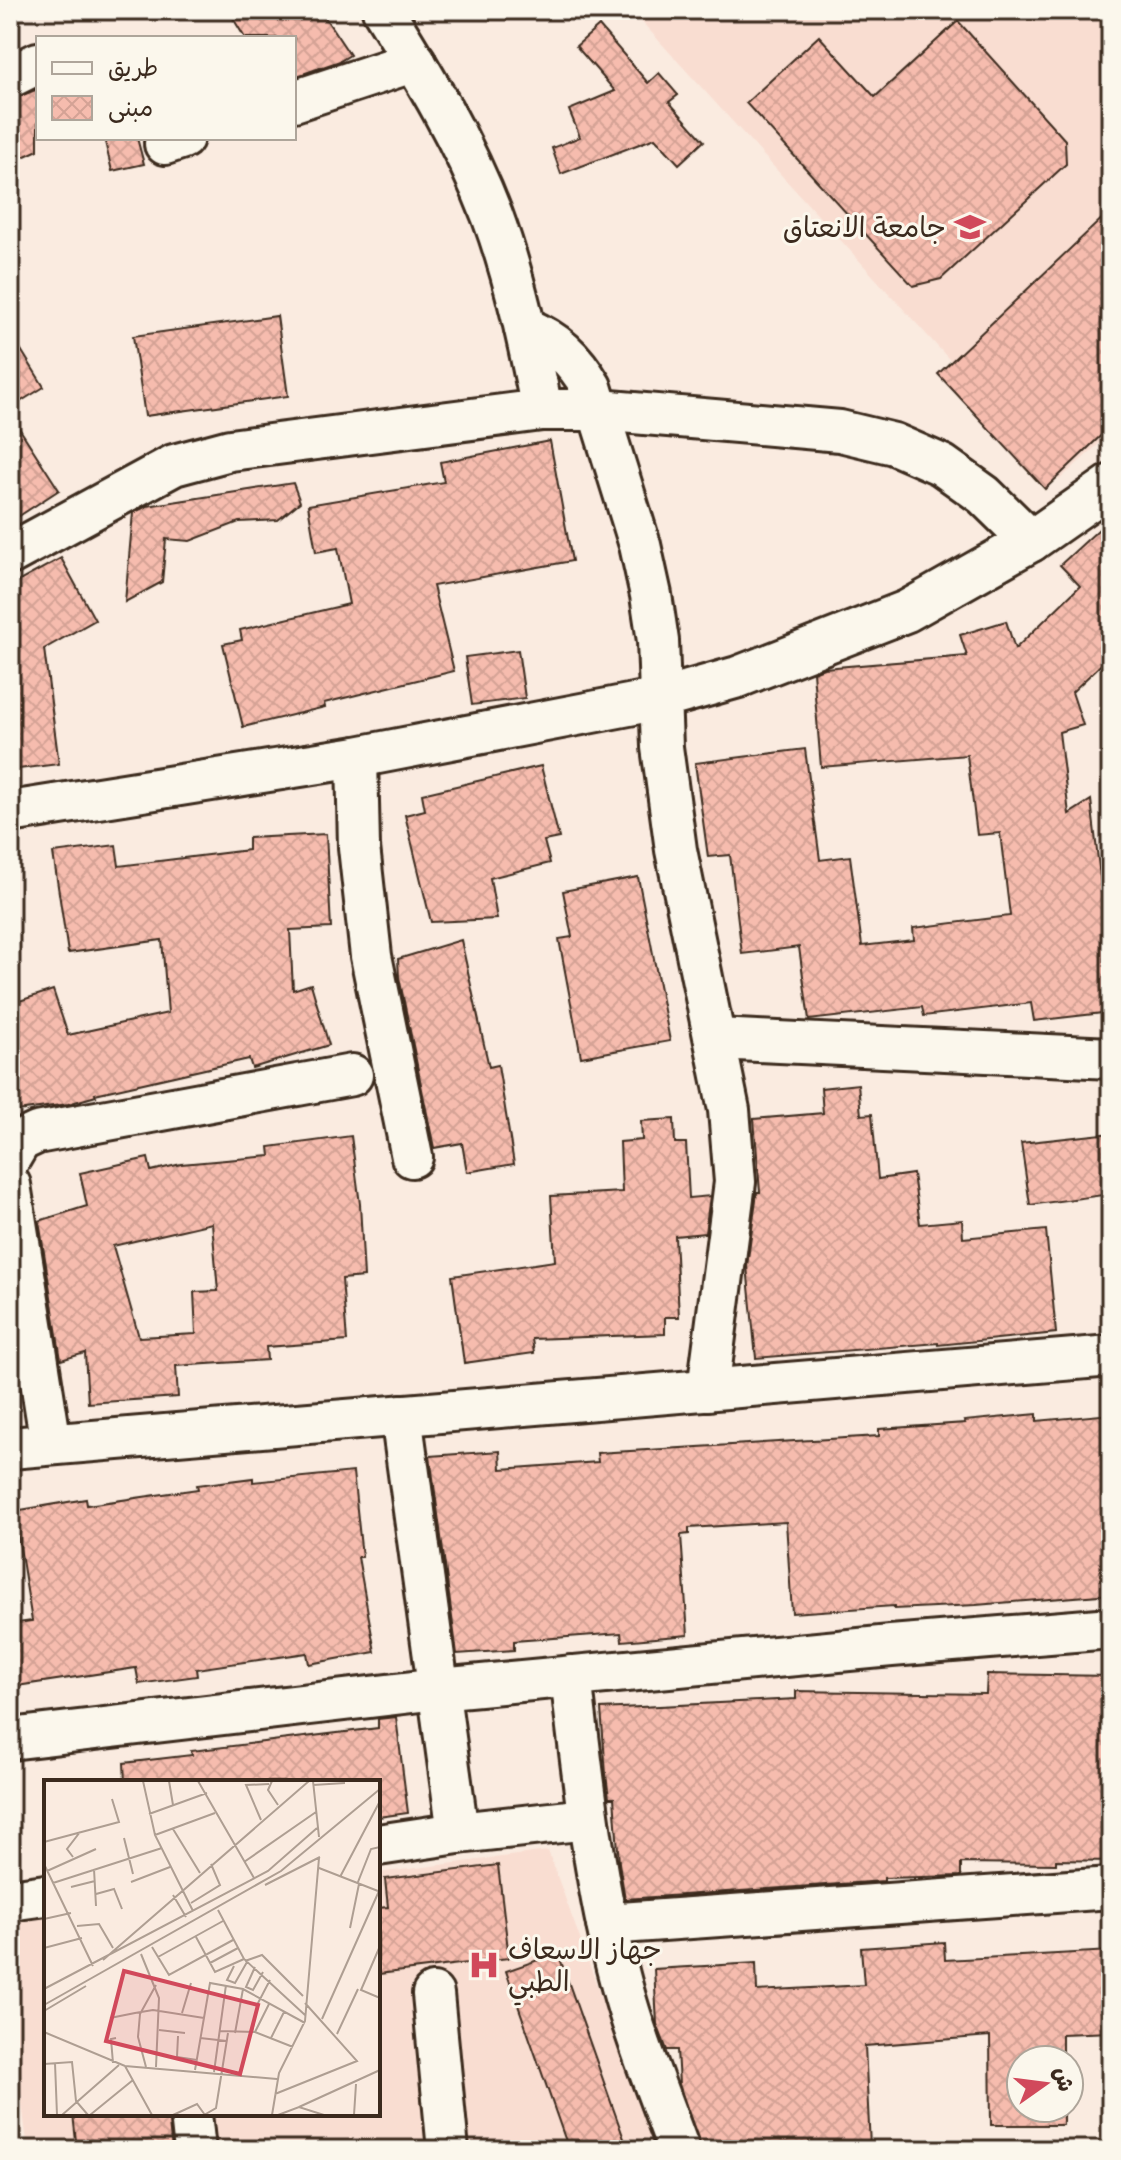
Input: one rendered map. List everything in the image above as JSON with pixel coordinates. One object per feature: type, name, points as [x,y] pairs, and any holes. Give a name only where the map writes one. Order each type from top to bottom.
[{"type":"street","points":[[383,10],[459,139],[492,216],[525,328],[542,410]]},
{"type":"street","points":[[296,100],[415,61]]},
{"type":"street","points":[[10,77],[36,64]]},
{"type":"street","points":[[525,328],[564,350],[579,366],[591,387],[640,545],[651,595],[658,641],[662,747],[676,850],[729,1110],[735,1182],[708,1390]]},
{"type":"street","points":[[10,554],[174,465],[199,456],[542,410],[599,410],[840,431],[894,444],[942,465],[984,495],[1031,541]]},
{"type":"street","points":[[10,812],[357,757],[660,699],[738,677],[907,611],[1031,541],[1111,485]]},
{"type":"street","points":[[357,757],[359,847],[371,956],[412,1157]]},
{"type":"street","points":[[716,1039],[1111,1058]]},
{"type":"street","points":[[10,1158],[20,1141],[37,1133],[352,1075]]},
{"type":"street","points":[[10,1185],[51,1444]]},
{"type":"street","points":[[10,1448],[1111,1356]]},
{"type":"street","points":[[401,1415],[458,1833]]},
{"type":"street","points":[[10,1739],[438,1689],[1111,1628]]},
{"type":"street","points":[[571,1676],[588,1819],[607,1924],[634,2026],[679,2150]]},
{"type":"street","points":[[380,1845],[588,1819]]},
{"type":"street","points":[[607,1924],[1111,1888]]},
{"type":"street","points":[[10,1900],[44,1895]]},
{"type":"street","points":[[433,1994],[448,2150]]},
{"type":"street","points":[[191,2116],[195,2150]]},
{"type":"shaded area","name":"جامعة الانعتاق","points":[[653,10],[1111,10],[1111,433],[1059,480],[641,21]]},
{"type":"shaded area","name":"جهاز الاسعاف الطبي","points":[[548,1851],[657,2150],[28,2150],[10,2010],[10,1920],[44,1915],[44,2116],[380,2116],[380,1873]]},
{"type":"building","points":[[228,10],[320,10],[350,55],[296,76],[296,36],[244,36]]},
{"type":"building","points":[[958,21],[1065,140],[1066,164],[941,279],[913,286],[746,103],[819,36],[875,97]]},
{"type":"building","points":[[599,26],[648,83],[659,73],[678,95],[669,102],[704,141],[679,164],[655,138],[561,174],[552,148],[580,137],[569,110],[615,91],[576,46]]},
{"type":"building","points":[[36,90],[38,150],[10,163],[10,100]]},
{"type":"building","points":[[138,140],[144,164],[112,171],[105,142]]},
{"type":"building","points":[[1111,210],[1111,426],[1045,489],[938,374]]},
{"type":"building","points":[[277,316],[288,396],[145,416],[133,336]]},
{"type":"building","points":[[10,332],[44,387],[10,408]]},
{"type":"building","points":[[10,414],[59,490],[10,522]]},
{"type":"building","points":[[550,441],[572,561],[433,586],[454,671],[324,703],[325,707],[243,727],[223,644],[242,640],[240,630],[349,604],[338,548],[316,552],[308,505],[444,482],[440,462]]},
{"type":"building","points":[[293,483],[300,502],[278,520],[239,522],[190,541],[166,539],[162,582],[125,602],[133,513],[147,506]]},
{"type":"building","points":[[1111,518],[1111,655],[1072,692],[1083,725],[1059,732],[1069,814],[1091,800],[1111,971],[1111,1012],[1034,1021],[1031,1003],[924,1016],[922,1007],[809,1020],[799,947],[742,954],[730,855],[708,857],[695,763],[805,749],[820,860],[850,856],[862,946],[914,940],[913,928],[1010,916],[1000,833],[977,835],[967,755],[821,767],[813,672],[824,668],[967,656],[960,635],[1006,621],[1015,649],[1080,586],[1060,565]]},
{"type":"building","points":[[61,558],[95,620],[44,649],[59,764],[10,770],[10,586]]},
{"type":"building","points":[[518,650],[525,698],[472,705],[465,657]]},
{"type":"building","points":[[541,766],[559,838],[544,841],[550,863],[490,878],[497,919],[431,922],[405,815],[425,810],[422,794]]},
{"type":"building","points":[[326,834],[331,928],[290,930],[293,990],[311,984],[329,1045],[252,1068],[249,1059],[95,1094],[68,1104],[10,1112],[10,1004],[53,990],[68,1035],[168,1013],[162,940],[68,953],[53,853],[116,845],[119,866],[248,850],[248,838]]},
{"type":"building","points":[[638,877],[670,1041],[581,1057],[559,939],[572,937],[563,891]]},
{"type":"building","points":[[461,940],[489,1067],[498,1065],[514,1164],[467,1172],[462,1143],[434,1148],[398,959]]},
{"type":"building","points":[[858,1084],[861,1115],[872,1114],[878,1179],[913,1174],[920,1224],[962,1220],[963,1238],[1046,1230],[1056,1333],[756,1358],[747,1266],[757,1192],[760,1192],[754,1119],[823,1113],[821,1088]]},
{"type":"building","points":[[674,1119],[675,1143],[686,1143],[689,1198],[710,1196],[705,1233],[675,1236],[679,1317],[665,1317],[665,1334],[532,1339],[534,1353],[464,1363],[452,1276],[555,1261],[551,1196],[622,1192],[620,1142],[642,1140],[641,1121]]},
{"type":"building","points":[[1111,1133],[1111,1194],[1030,1205],[1021,1143]]},
{"type":"building","points":[[351,1136],[360,1204],[364,1277],[342,1279],[347,1341],[266,1347],[267,1360],[176,1366],[178,1397],[88,1403],[85,1353],[61,1360],[39,1221],[87,1206],[80,1173],[148,1158],[151,1171],[181,1164],[270,1156],[269,1147]],"holes":[[[212,1223],[218,1291],[194,1292],[196,1334],[139,1337],[113,1246]]]},
{"type":"building","points":[[1037,1414],[1037,1421],[1111,1414],[1111,1594],[976,1605],[894,1609],[894,1606],[792,1613],[786,1522],[689,1528],[689,1534],[681,1535],[688,1635],[622,1641],[621,1633],[514,1641],[514,1650],[457,1654],[430,1456],[500,1451],[501,1469],[598,1462],[597,1453],[879,1436],[879,1429]]},
{"type":"building","points":[[353,1472],[362,1557],[358,1557],[375,1652],[309,1664],[307,1653],[196,1669],[197,1676],[139,1684],[136,1668],[10,1687],[10,1624],[32,1621],[14,1511],[86,1499],[87,1505],[253,1478],[253,1482]]},
{"type":"building","points":[[987,1674],[1111,1676],[1111,1861],[961,1863],[961,1876],[884,1878],[884,1881],[625,1899],[614,1798],[609,1798],[601,1709],[796,1699],[796,1691],[986,1694]]},
{"type":"building","points":[[396,1717],[408,1813],[380,1817],[380,1780],[125,1780],[124,1763],[192,1755],[191,1751],[378,1728],[378,1719]]},
{"type":"building","points":[[498,1865],[509,1958],[380,1974],[380,1908],[388,1907],[385,1879]]},
{"type":"building","points":[[944,1942],[945,1960],[1111,1951],[1111,2032],[1062,2034],[1062,2044],[1005,2044],[1005,2124],[1063,2125],[991,2125],[990,2036],[865,2046],[870,2146],[701,2150],[679,2084],[677,2050],[667,2050],[657,2024],[654,1969],[756,1963],[757,1991],[864,1985],[861,1948]]},
{"type":"building","points":[[558,1953],[628,2150],[569,2150],[506,1971]]},
{"type":"building","points":[[73,2116],[168,2116],[172,2150],[77,2150]]},
{"type":"place","name":"جامعة الانعتاق","points":[[970,227]]},
{"type":"place","name":"جهاز الاسعاف الطبي","points":[[484,1965]]}]
